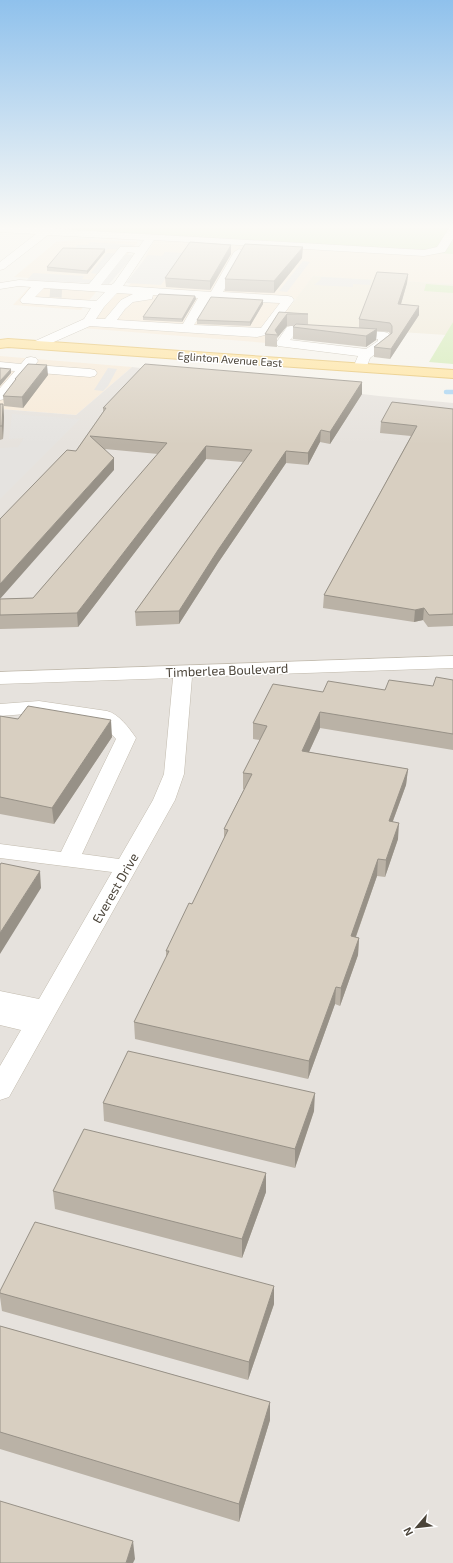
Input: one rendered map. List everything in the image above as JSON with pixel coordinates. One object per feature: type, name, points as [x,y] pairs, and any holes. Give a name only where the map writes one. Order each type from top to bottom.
[{"type":"main road","name":"Eglinton Avenue East","points":[[3,342],[294,364],[453,374]]},
{"type":"street","points":[[92,300],[99,306]]},
{"type":"street","points":[[0,396],[25,368],[42,345],[88,322],[104,300]]},
{"type":"street","points":[[110,323],[127,300]]},
{"type":"street","points":[[174,300],[176,302],[192,300]]},
{"type":"street","points":[[186,329],[206,300]]},
{"type":"street","points":[[88,322],[257,333],[265,331],[288,300],[286,300]]},
{"type":"street","points":[[73,330],[81,348]]},
{"type":"street","points":[[360,368],[364,356],[384,342],[384,336],[291,330],[282,343],[368,352]]},
{"type":"street","points":[[294,364],[301,345]]},
{"type":"street","points":[[1,368],[25,368],[90,373]]},
{"type":"street","name":"Timberlea Boulevard","points":[[0,678],[453,662]]},
{"type":"street","name":"Everest Drive","points":[[0,1090],[164,800],[174,774],[183,672]]},
{"type":"street","points":[[0,710],[39,706],[107,717],[126,738],[68,860]]},
{"type":"street","points":[[0,851],[127,867]]},
{"type":"street","points":[[0,1000],[42,1017]]},
{"type":"street","points":[[0,1016],[42,1017]]},
{"type":"shaded area","points":[[18,300],[89,300],[81,310],[13,305]]},
{"type":"shaded area","points":[[107,300],[246,300],[292,304],[281,324],[267,343],[82,328]]},
{"type":"shaded area","points":[[295,300],[453,300],[453,322],[446,335],[281,324]]},
{"type":"shaded area","points":[[0,356],[132,367],[76,415],[0,409]]},
{"type":"shaded area","points":[[132,367],[379,396],[453,403],[453,1563],[0,1563],[0,409],[76,415]]},
{"type":"shaded area","points":[[108,368],[117,369],[108,386],[103,391],[94,390]]},
{"type":"shaded area","points":[[12,414],[80,419],[0,499],[0,448],[18,447],[24,438],[9,439]]},
{"type":"green space","points":[[453,322],[453,364],[429,362]]},
{"type":"building","points":[[155,300],[193,300],[182,319],[143,317]]},
{"type":"building","points":[[209,300],[263,300],[250,322],[197,320]]},
{"type":"building","points":[[366,300],[399,300],[398,304],[419,306],[391,349],[374,347],[392,333],[392,326],[390,323],[359,319]]},
{"type":"building","points":[[279,312],[308,314],[287,314],[275,330],[278,335],[265,334]]},
{"type":"building","points":[[296,324],[377,329],[366,336],[293,327]]},
{"type":"building","points":[[28,364],[47,365],[22,397],[3,396],[15,379]]},
{"type":"building","points":[[145,364],[362,382],[330,432],[321,430],[308,453],[286,451],[218,550],[179,611],[135,612],[252,450],[206,446],[77,613],[0,615],[0,599],[33,598],[167,443],[90,436],[114,458],[0,584],[0,519],[67,450],[76,451],[106,408],[103,408]]},
{"type":"building","points":[[0,368],[11,369],[0,381]]},
{"type":"building","points":[[392,402],[453,409],[453,614],[429,615],[424,608],[415,610],[324,595],[417,426],[381,422]]},
{"type":"building","points":[[0,404],[3,404],[2,426],[0,426]]},
{"type":"building","points":[[436,677],[453,680],[453,734],[320,712],[302,751],[408,769],[389,821],[399,823],[386,860],[378,859],[351,936],[359,938],[341,988],[336,987],[309,1061],[134,1022],[169,951],[166,951],[189,903],[192,904],[228,830],[224,829],[252,774],[243,773],[267,726],[253,723],[273,684],[323,692],[328,681],[385,690],[389,680],[433,686]]},
{"type":"building","points":[[28,706],[111,720],[52,808],[0,797],[0,716],[18,719]]},
{"type":"building","points":[[1,863],[40,871],[0,933],[0,865]]},
{"type":"building","points":[[128,1051],[315,1093],[295,1149],[103,1103]]},
{"type":"building","points":[[84,1129],[266,1173],[242,1239],[53,1191]]},
{"type":"building","points":[[35,1222],[274,1286],[249,1362],[0,1293]]},
{"type":"building","points":[[0,1326],[270,1402],[239,1504],[0,1432]]},
{"type":"building","points":[[0,1501],[133,1541],[126,1563],[0,1563]]},
{"type":"waterway","points":[[446,392],[453,392]]}]
